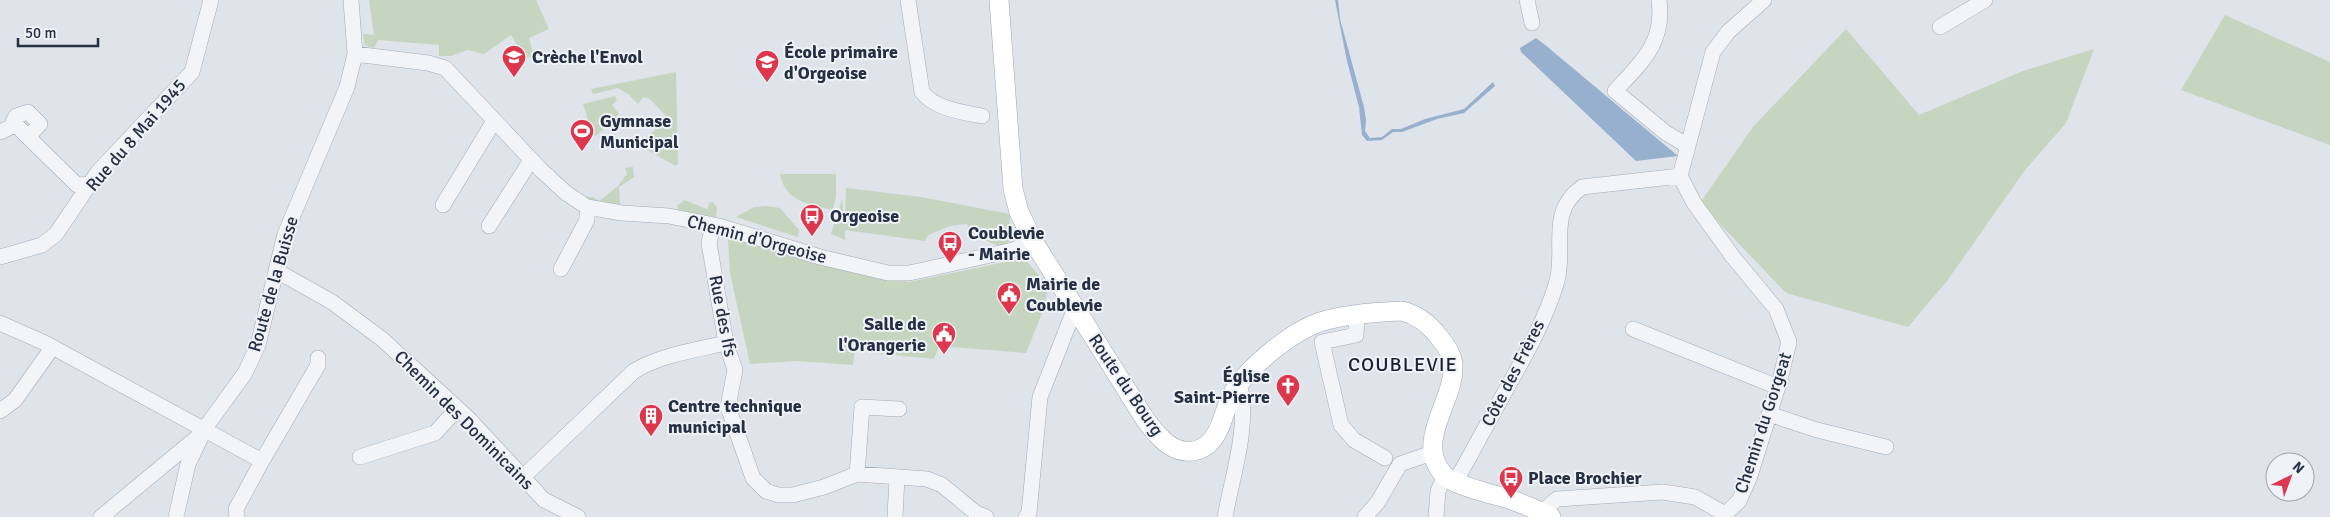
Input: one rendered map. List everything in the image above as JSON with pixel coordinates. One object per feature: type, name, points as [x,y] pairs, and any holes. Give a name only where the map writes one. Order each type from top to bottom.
[{"type":"main road","name":"Route du Bourg","points":[[998,0],[1013,190],[1019,212],[1032,241],[1153,429],[1173,448],[1192,452],[1209,444],[1219,427],[1234,392],[1270,354],[1304,330],[1335,318],[1391,312],[1413,314],[1424,321],[1444,344],[1451,356],[1452,375],[1435,428],[1432,453]]},
{"type":"main road","points":[[1432,453],[1447,477],[1546,514]]},
{"type":"street","name":"Rue du 8 Mai 1945","points":[[0,257],[42,244],[56,234],[79,201],[84,184],[98,172],[192,72],[210,0]]},
{"type":"street","name":"Route de la Buisse","points":[[102,517],[205,430],[245,373],[258,345],[285,234],[347,86],[355,54],[351,0]]},
{"type":"street","points":[[908,0],[922,92],[927,98],[949,109],[982,116]]},
{"type":"street","points":[[1527,0],[1532,23]]},
{"type":"street","points":[[1659,0],[1661,20],[1654,44],[1645,59],[1616,90],[1666,134],[1688,146]]},
{"type":"street","points":[[1680,176],[1713,52],[1728,32],[1764,0]]},
{"type":"street","points":[[1940,27],[1985,0]]},
{"type":"street","name":"Chemin d'Orgeoise","points":[[355,54],[428,63],[445,68],[531,160],[566,194],[587,207],[622,213],[669,216],[713,225],[820,257],[888,273],[909,273],[928,269],[1013,250],[1032,241]]},
{"type":"street","points":[[0,132],[15,125],[13,122],[16,116],[28,112],[40,124],[28,137],[84,184]]},
{"type":"street","points":[[443,205],[494,121]]},
{"type":"street","points":[[489,226],[531,160]]},
{"type":"street","name":"Côte des Frères","points":[[1436,517],[1438,491],[1534,341],[1557,280],[1559,232],[1564,206],[1570,196],[1582,187],[1680,176]]},
{"type":"street","name":"Chemin du Gorgeat","points":[[1680,176],[1694,203],[1728,250],[1776,309],[1789,342],[1778,386],[1749,478],[1738,501],[1723,515]]},
{"type":"street","points":[[561,269],[587,220],[587,207]]},
{"type":"street","name":"Rue des Ifs","points":[[713,225],[709,243],[726,343],[734,370],[728,407],[753,478],[766,490],[778,495],[793,496],[858,474]]},
{"type":"street","name":"Chemin des Dominicains","points":[[277,271],[332,302],[408,362],[457,409],[544,500],[578,517]]},
{"type":"street","points":[[1026,517],[1029,513],[1040,397],[1071,314],[1075,308]]},
{"type":"street","points":[[1357,315],[1356,335],[1322,342],[1341,425],[1354,440],[1386,458]]},
{"type":"street","points":[[0,322],[262,461]]},
{"type":"street","points":[[1633,330],[1778,386]]},
{"type":"street","points":[[524,477],[634,371],[646,364],[668,357],[726,343]]},
{"type":"street","points":[[0,411],[15,400],[52,348]]},
{"type":"street","points":[[237,517],[236,509],[318,365],[318,358]]},
{"type":"street","points":[[1225,517],[1237,467],[1243,422],[1244,403],[1240,384]]},
{"type":"street","points":[[899,409],[862,407],[858,474],[927,479],[942,485],[976,513],[986,517]]},
{"type":"street","points":[[360,457],[435,433],[457,409]]},
{"type":"street","points":[[1769,414],[1822,431],[1886,447]]},
{"type":"street","points":[[176,517],[188,464],[205,430]]},
{"type":"street","points":[[1364,517],[1378,502],[1400,464],[1432,453]]},
{"type":"street","points":[[895,517],[897,477]]},
{"type":"street","points":[[1546,514],[1557,499],[1663,492],[1695,497],[1723,515]]},
{"type":"green space","points":[[369,0],[536,0],[549,29],[529,38],[534,57],[525,58],[511,35],[484,54],[467,50],[451,56],[439,56],[439,45],[378,40],[374,48],[365,45],[363,34],[374,35]]},
{"type":"green space","points":[[2225,15],[2330,62],[2330,145],[2181,90]]},
{"type":"green space","points":[[1846,29],[1919,115],[2023,71],[2094,49],[2066,123],[2025,170],[1947,281],[1908,327],[1786,293],[1700,203],[1753,127]]},
{"type":"green space","points":[[676,72],[678,163],[676,166],[638,145],[665,121],[665,115],[650,99],[643,97],[638,104],[628,94],[618,88],[593,94],[591,89]]},
{"type":"green space","points":[[615,96],[617,100],[612,105],[619,114],[596,136],[587,127],[588,119],[583,104]]},
{"type":"green space","points":[[633,167],[634,177],[619,187],[620,205],[594,204],[585,197],[593,197],[599,201],[618,186],[627,174],[625,168]]},
{"type":"green space","points":[[780,174],[836,174],[836,196],[833,210],[807,203],[793,196],[787,191]]},
{"type":"green space","points":[[846,188],[921,197],[1010,214],[1009,242],[999,246],[970,234],[967,224],[950,226],[928,235],[925,241],[845,230],[845,240],[831,234],[842,200],[845,225]]},
{"type":"green space","points":[[684,200],[707,209],[710,202],[713,202],[717,208],[716,217],[712,219],[679,212],[677,206]]},
{"type":"green space","points":[[754,207],[780,208],[799,230],[798,237],[736,217]]},
{"type":"green space","points":[[728,239],[753,241],[909,282],[1024,258],[1048,286],[1045,306],[1026,353],[939,346],[934,359],[855,351],[853,365],[796,361],[750,364],[730,273]]},
{"type":"water","points":[[1335,0],[1338,0],[1340,19],[1364,107],[1365,131],[1370,138],[1382,137],[1392,129],[1401,129],[1425,119],[1464,109],[1493,82],[1495,86],[1464,113],[1437,119],[1402,132],[1393,132],[1382,140],[1367,141],[1362,135],[1359,107],[1347,61]]},
{"type":"water","points":[[1536,38],[1678,156],[1636,161],[1521,52],[1520,48]]},
{"type":"place","name":"Crèche l'Envol","points":[[514,78]]},
{"type":"place","name":"École primaire d'Orgeoise","points":[[767,83]]},
{"type":"place","name":"Gymnase Municipal","points":[[582,152]]},
{"type":"place","name":"Orgeoise","points":[[812,237]]},
{"type":"place","name":"Coublevie - Mairie","points":[[950,264]]},
{"type":"place","name":"Mairie de Coublevie","points":[[1009,315]]},
{"type":"place","name":"Salle de l'Orangerie","points":[[944,355]]},
{"type":"place","name":"Église Saint-Pierre","points":[[1288,407]]},
{"type":"place","name":"Centre technique municipal","points":[[651,437]]},
{"type":"place","name":"Place Brochier","points":[[1511,499]]},
{"type":"district","name":"COUBLEVIE","points":[[1403,364]]}]
